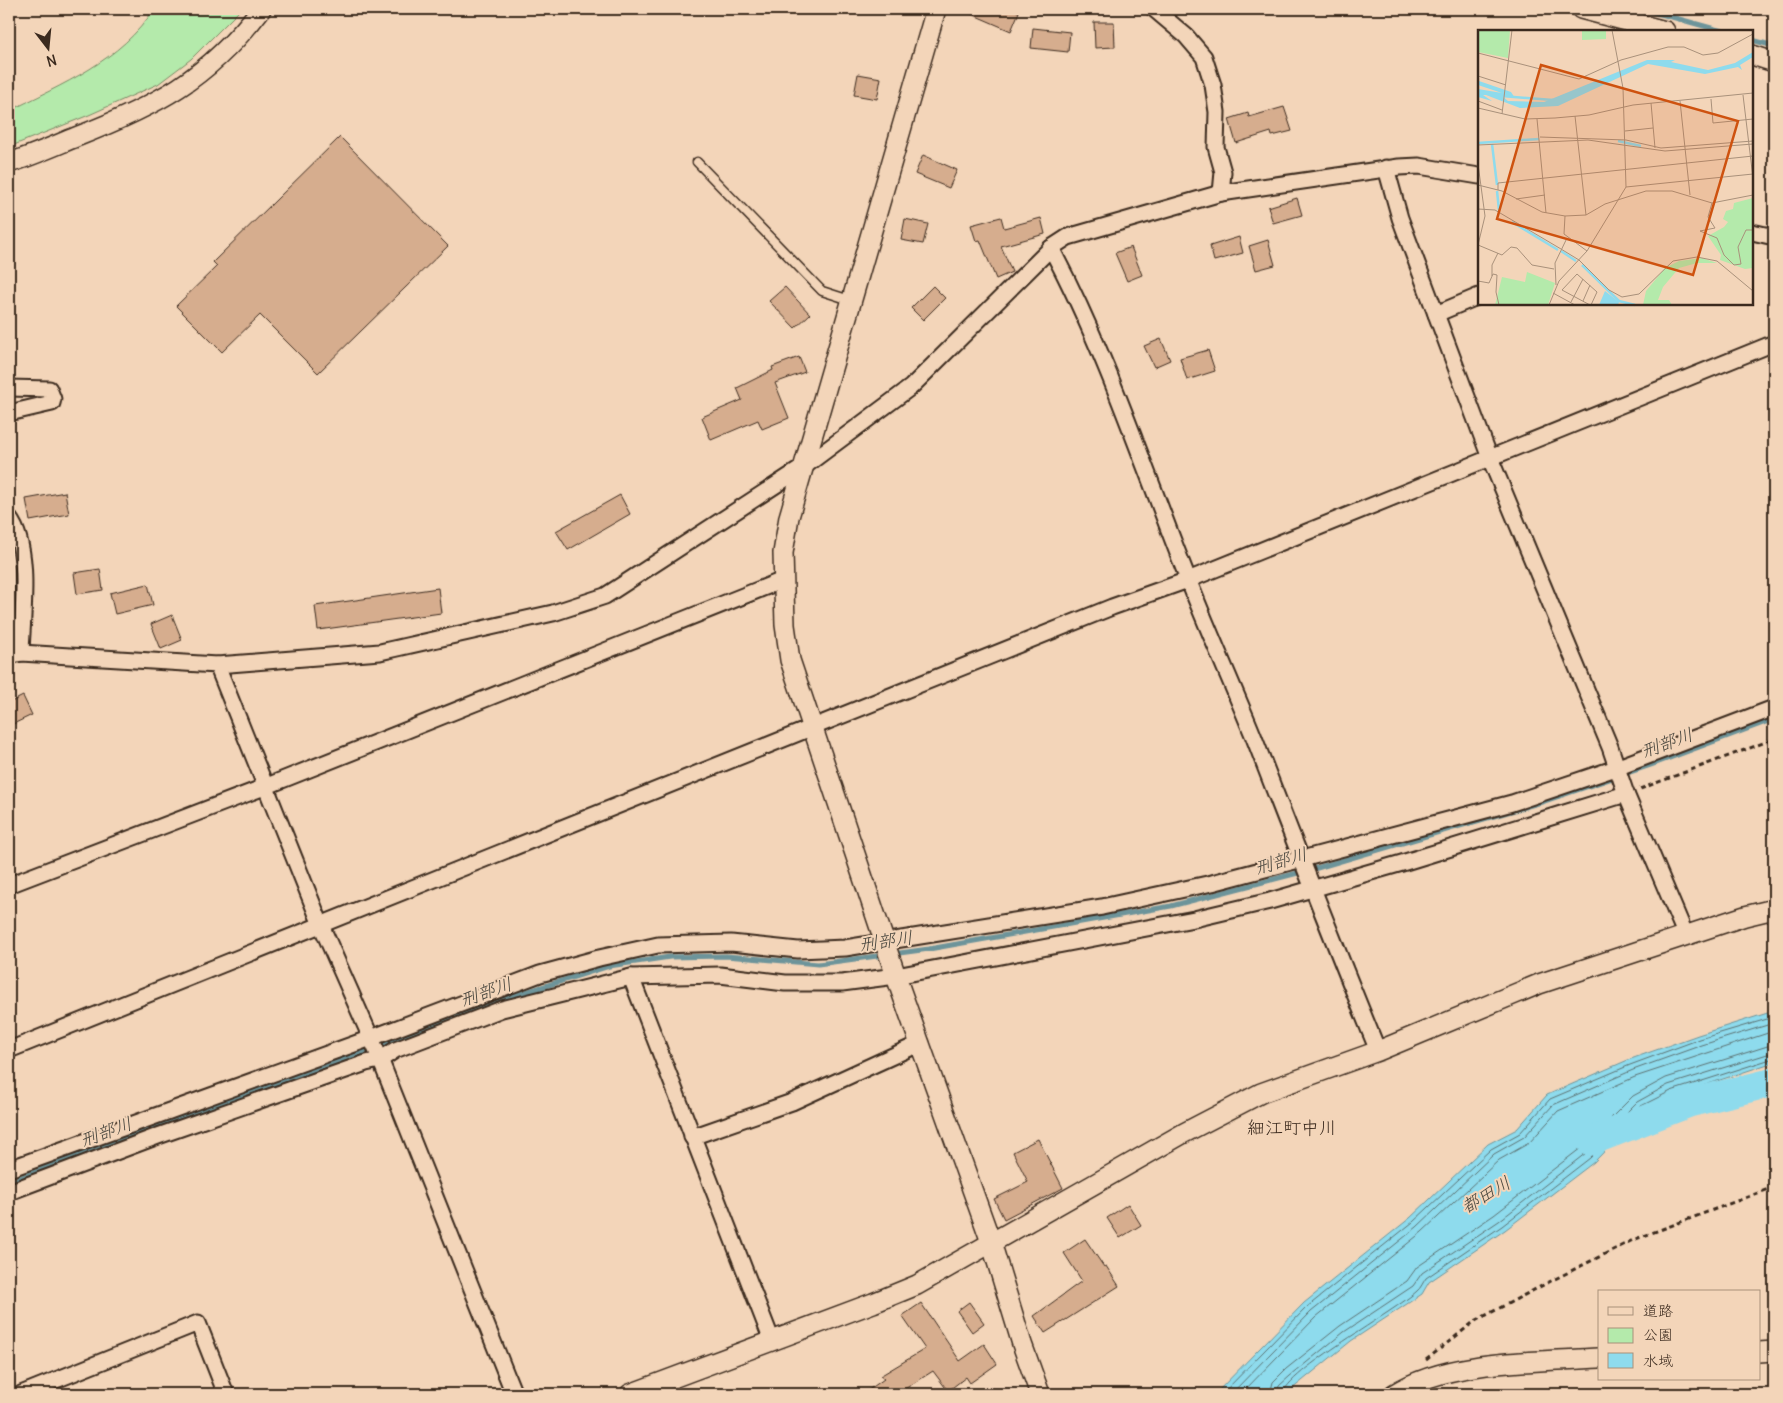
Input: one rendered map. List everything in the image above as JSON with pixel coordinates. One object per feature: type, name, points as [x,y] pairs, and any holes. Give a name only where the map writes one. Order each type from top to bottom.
[{"type":"street","points":[[9,163],[114,122],[166,98],[208,67],[242,34],[261,9]]},
{"type":"street","points":[[936,9],[850,300],[805,466],[789,517],[783,553],[783,580],[790,660],[896,975],[991,1242],[1022,1344],[1040,1394]]},
{"type":"street","points":[[1154,9],[1186,36],[1204,58],[1213,85],[1218,112],[1216,147],[1222,172],[1221,193]]},
{"type":"street","points":[[1581,9],[1661,30]]},
{"type":"street","points":[[1753,55],[1774,62]]},
{"type":"street","points":[[9,518],[18,534],[23,578],[15,655],[217,665],[380,652],[553,614],[605,596],[805,466],[911,387],[1051,248],[1068,237],[1221,193],[1386,168],[1419,166],[1478,176]]},
{"type":"street","points":[[1386,168],[1400,218],[1490,458],[1626,794],[1686,936]]},
{"type":"street","points":[[1753,232],[1774,237]]},
{"type":"street","points":[[1051,248],[1073,289],[1103,359],[1188,580],[1253,735],[1301,863],[1378,1051]]},
{"type":"street","points":[[1436,314],[1478,296]]},
{"type":"street","points":[[9,1050],[1112,607],[1188,580],[1774,343]]},
{"type":"street","points":[[9,388],[49,389],[53,399],[52,403],[9,413]]},
{"type":"street","points":[[9,885],[267,786],[783,580]]},
{"type":"street","points":[[217,665],[321,925],[376,1049],[514,1394]]},
{"type":"street","points":[[9,1170],[376,1049],[540,974],[658,945],[731,943],[798,950],[845,948],[886,944],[1102,907],[1301,863],[1512,803],[1616,768],[1774,708]]},
{"type":"street","points":[[376,1049],[395,1050],[502,1009],[631,977],[720,974],[785,983],[842,983],[896,975],[1194,919],[1270,901],[1311,886],[1402,863],[1626,794]]},
{"type":"street","points":[[630,1394],[917,1285],[1184,1133],[1261,1094],[1378,1051],[1539,984],[1745,916],[1774,909]]},
{"type":"street","points":[[631,977],[772,1341]]},
{"type":"street","points":[[692,1138],[792,1102],[921,1043]]},
{"type":"street","points":[[9,1192],[158,1136],[366,1062],[376,1049]]},
{"type":"street","points":[[21,1394],[198,1323],[226,1394]]},
{"type":"street","points":[[1760,1352],[1774,1351]]},
{"type":"street","points":[[1394,1394],[1433,1376],[1462,1369],[1598,1358]]},
{"type":"lane","points":[[697,162],[822,291],[850,300]]},
{"type":"path","points":[[1626,794],[1774,739]]},
{"type":"path","points":[[1423,1363],[1475,1321],[1633,1240],[1774,1186]]},
{"type":"green space","points":[[154,9],[241,9],[191,59],[158,84],[89,115],[9,147],[9,111],[69,81],[108,57],[141,27]]},
{"type":"water","points":[[1774,1011],[1774,1062],[1672,1096],[1644,1111],[1594,1162],[1505,1230],[1429,1282],[1422,1294],[1351,1341],[1286,1394],[1215,1394],[1304,1303],[1410,1218],[1488,1144],[1517,1129],[1547,1095],[1628,1060]]},
{"type":"building","points":[[960,9],[1012,9],[1019,12],[1011,31]]},
{"type":"building","points":[[1094,22],[1114,22],[1115,47],[1095,48]]},
{"type":"building","points":[[1033,28],[1070,32],[1068,52],[1031,48]]},
{"type":"building","points":[[858,74],[881,78],[877,99],[854,95]]},
{"type":"building","points":[[1284,107],[1292,131],[1272,136],[1271,132],[1236,143],[1229,119],[1248,113],[1249,117]]},
{"type":"building","points":[[340,137],[448,246],[318,373],[260,315],[222,352],[176,306],[217,266],[213,262]]},
{"type":"building","points":[[923,155],[957,170],[949,188],[915,174]]},
{"type":"building","points":[[1297,198],[1302,215],[1273,223],[1268,207]]},
{"type":"building","points":[[1001,217],[1004,228],[1041,218],[1045,234],[1001,246],[1012,272],[996,279],[980,240],[976,241],[971,225]]},
{"type":"building","points":[[905,219],[928,224],[923,244],[901,240]]},
{"type":"building","points":[[1239,237],[1243,253],[1214,261],[1210,246]]},
{"type":"building","points":[[1268,240],[1275,265],[1256,270],[1249,246]]},
{"type":"building","points":[[1131,247],[1142,275],[1127,281],[1115,253]]},
{"type":"building","points":[[933,286],[945,298],[923,320],[911,308]]},
{"type":"building","points":[[785,287],[810,314],[795,328],[769,301]]},
{"type":"building","points":[[1161,339],[1170,360],[1154,367],[1144,346]]},
{"type":"building","points":[[1208,350],[1215,371],[1187,380],[1180,358]]},
{"type":"building","points":[[799,357],[805,372],[775,383],[789,418],[762,429],[758,420],[711,440],[702,417],[742,400],[737,388],[773,370],[772,367]]},
{"type":"building","points":[[65,492],[69,514],[30,521],[26,499]]},
{"type":"building","points":[[620,495],[630,514],[568,550],[556,531]]},
{"type":"building","points":[[100,569],[103,590],[77,594],[74,573]]},
{"type":"building","points":[[148,584],[153,605],[115,614],[110,593]]},
{"type":"building","points":[[438,588],[441,613],[318,630],[315,606]]},
{"type":"building","points":[[172,615],[182,640],[161,649],[151,624]]},
{"type":"building","points":[[23,696],[32,715],[9,726],[9,703]]},
{"type":"building","points":[[1038,1139],[1063,1188],[1004,1219],[994,1199],[1028,1182],[1013,1152]]},
{"type":"building","points":[[1128,1204],[1141,1225],[1120,1238],[1107,1218]]},
{"type":"building","points":[[1085,1239],[1119,1286],[1045,1333],[1034,1316],[1082,1281],[1064,1253]]},
{"type":"building","points":[[969,1302],[984,1323],[972,1332],[957,1311]]},
{"type":"building","points":[[921,1303],[960,1361],[984,1344],[997,1364],[970,1383],[966,1377],[948,1391],[933,1371],[897,1394],[863,1394],[884,1379],[880,1376],[925,1349],[902,1316]]},
{"type":"waterway","points":[[1643,9],[1718,30]]},
{"type":"waterway","points":[[1753,40],[1774,46]]},
{"type":"waterway","name":"刑部川","points":[[9,1182],[190,1113],[308,1073],[504,999],[609,966],[670,957],[726,956],[818,964],[929,949],[1171,906],[1317,868],[1545,801],[1651,765],[1774,719]]},
{"type":"waterway","name":"都田川","points":[[1591,1141],[1689,1103],[1774,1082]]},
{"type":"district","name":"細江町中川","points":[[1292,1128]]}]
